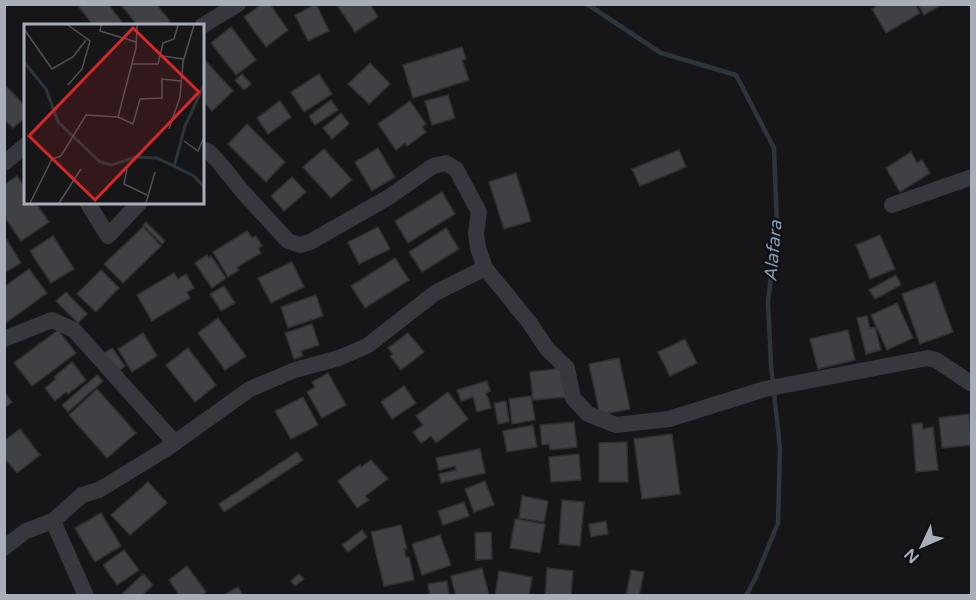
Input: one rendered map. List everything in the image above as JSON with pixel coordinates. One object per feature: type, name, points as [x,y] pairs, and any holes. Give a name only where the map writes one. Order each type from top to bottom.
[{"type":"street","points":[[204,25],[238,4]]},
{"type":"street","points":[[4,163],[24,147]]},
{"type":"street","points":[[204,149],[208,150],[288,241],[300,245],[310,242],[389,197],[433,166],[440,163],[451,165],[456,169],[479,212],[476,233],[485,268],[529,322],[548,350],[567,368],[573,398],[588,414],[616,424],[669,419],[765,389],[928,358],[936,360],[972,384]]},
{"type":"street","points":[[892,205],[972,177]]},
{"type":"street","points":[[88,204],[108,236],[138,204]]},
{"type":"street","points":[[4,549],[26,531],[53,521],[82,495],[99,490],[175,443],[250,389],[295,370],[339,358],[367,346],[435,293],[485,268]]},
{"type":"street","points":[[4,339],[52,320],[74,330],[175,443]]},
{"type":"street","points":[[53,521],[86,596]]},
{"type":"building","points":[[82,4],[108,4],[123,24],[92,24],[79,7]]},
{"type":"building","points":[[124,4],[156,4],[170,21],[167,24],[136,24],[122,6]]},
{"type":"building","points":[[262,4],[270,4],[288,30],[266,47],[244,17]]},
{"type":"building","points":[[316,4],[329,31],[308,41],[295,15]]},
{"type":"building","points":[[370,4],[378,17],[355,32],[337,5]]},
{"type":"building","points":[[880,4],[915,4],[920,13],[886,33],[872,9]]},
{"type":"building","points":[[918,4],[943,4],[924,15]]},
{"type":"building","points":[[231,27],[256,60],[236,75],[211,43]]},
{"type":"building","points":[[462,47],[466,59],[462,60],[469,80],[413,98],[403,65]]},
{"type":"building","points":[[204,59],[233,91],[212,111],[204,102]]},
{"type":"building","points":[[370,63],[390,84],[369,104],[348,84]]},
{"type":"building","points":[[242,74],[251,84],[244,90],[235,80]]},
{"type":"building","points":[[319,74],[332,94],[304,112],[291,92]]},
{"type":"building","points":[[4,84],[24,105],[24,119],[13,128],[4,119]]},
{"type":"building","points":[[448,95],[455,118],[432,125],[425,101]]},
{"type":"building","points":[[331,100],[338,110],[315,125],[309,116]]},
{"type":"building","points":[[280,101],[291,117],[268,134],[257,118]]},
{"type":"building","points":[[410,101],[426,124],[422,127],[426,132],[407,146],[405,143],[396,150],[378,124]]},
{"type":"building","points":[[341,113],[349,124],[332,139],[323,128]]},
{"type":"building","points":[[247,124],[285,162],[266,182],[228,144]]},
{"type":"building","points":[[378,148],[395,177],[372,191],[355,162]]},
{"type":"building","points":[[324,149],[352,180],[331,198],[303,167]]},
{"type":"building","points":[[679,150],[686,167],[640,186],[632,169]]},
{"type":"building","points":[[911,152],[917,163],[922,160],[930,173],[900,192],[886,168]]},
{"type":"building","points":[[516,173],[531,221],[504,229],[489,182]]},
{"type":"building","points":[[17,176],[24,186],[24,204],[36,204],[49,222],[21,241],[4,216],[4,185]]},
{"type":"building","points":[[292,177],[306,192],[284,211],[271,196]]},
{"type":"building","points":[[442,192],[455,214],[408,243],[395,221]]},
{"type":"building","points":[[146,222],[165,241],[162,244],[143,225]]},
{"type":"building","points":[[143,227],[161,246],[123,283],[104,264]]},
{"type":"building","points":[[378,227],[390,249],[359,264],[348,242]]},
{"type":"building","points":[[446,228],[459,249],[422,272],[409,252]]},
{"type":"building","points":[[247,231],[252,238],[256,236],[262,246],[258,248],[261,253],[237,267],[239,270],[228,277],[213,252]]},
{"type":"building","points":[[880,235],[895,269],[870,279],[856,245]]},
{"type":"building","points":[[53,236],[74,269],[51,283],[30,251]]},
{"type":"building","points":[[7,240],[21,263],[4,273],[4,242]]},
{"type":"building","points":[[207,255],[209,258],[211,256],[226,278],[212,288],[195,263]]},
{"type":"building","points":[[395,258],[409,280],[365,308],[351,286]]},
{"type":"building","points":[[292,262],[304,287],[271,303],[258,278]]},
{"type":"building","points":[[29,269],[47,293],[4,324],[4,287]]},
{"type":"building","points":[[101,270],[119,288],[96,312],[77,294]]},
{"type":"building","points":[[174,273],[178,279],[186,274],[194,288],[187,292],[190,298],[152,321],[137,295]]},
{"type":"building","points":[[896,275],[901,285],[875,299],[869,290]]},
{"type":"building","points":[[935,282],[953,332],[920,344],[902,294]]},
{"type":"building","points":[[224,286],[235,303],[221,311],[210,294]]},
{"type":"building","points":[[66,292],[87,314],[78,323],[56,301]]},
{"type":"building","points":[[316,295],[323,316],[288,328],[281,307]]},
{"type":"building","points":[[897,303],[913,338],[887,350],[871,315]]},
{"type":"building","points":[[867,316],[870,328],[875,327],[881,350],[866,354],[857,318]]},
{"type":"building","points":[[218,318],[246,356],[225,370],[198,333]]},
{"type":"building","points":[[312,324],[319,345],[301,351],[303,356],[294,359],[285,333]]},
{"type":"building","points":[[58,330],[76,353],[32,386],[14,363]]},
{"type":"building","points":[[848,330],[855,360],[818,369],[810,339]]},
{"type":"building","points":[[143,333],[157,356],[132,372],[118,349]]},
{"type":"building","points":[[408,333],[424,352],[401,370],[390,356],[393,354],[388,348]]},
{"type":"building","points":[[685,339],[697,363],[670,376],[658,352]]},
{"type":"building","points":[[112,348],[125,366],[116,373],[103,354]]},
{"type":"building","points":[[188,348],[216,385],[195,402],[166,365]]},
{"type":"building","points":[[619,358],[630,409],[600,415],[589,364]]},
{"type":"building","points":[[72,362],[86,380],[55,401],[45,388]]},
{"type":"building","points":[[563,368],[566,397],[533,400],[530,372]]},
{"type":"building","points":[[328,373],[346,405],[322,418],[307,392],[315,387],[312,382]]},
{"type":"building","points":[[97,375],[103,381],[68,412],[62,405]]},
{"type":"building","points":[[487,381],[490,391],[486,393],[491,408],[477,412],[473,397],[461,401],[457,390]]},
{"type":"building","points":[[404,386],[416,403],[392,419],[381,402]]},
{"type":"building","points":[[97,389],[136,433],[107,458],[69,415]]},
{"type":"building","points":[[4,392],[12,402],[4,408]]},
{"type":"building","points":[[448,392],[468,419],[436,443],[431,436],[421,443],[413,432],[423,425],[416,416]]},
{"type":"building","points":[[531,396],[535,420],[512,424],[509,399]]},
{"type":"building","points":[[303,397],[318,425],[291,439],[275,411]]},
{"type":"building","points":[[506,401],[509,422],[498,424],[494,403]]},
{"type":"building","points":[[969,414],[972,445],[942,448],[939,418]]},
{"type":"building","points":[[574,422],[577,447],[550,450],[549,444],[542,445],[540,425]]},
{"type":"building","points":[[922,423],[923,429],[933,427],[938,470],[916,472],[912,424]]},
{"type":"building","points":[[533,425],[537,447],[507,452],[503,431]]},
{"type":"building","points":[[20,429],[40,455],[17,473],[4,458],[4,441]]},
{"type":"building","points":[[672,434],[680,494],[642,499],[634,439]]},
{"type":"building","points":[[627,442],[628,482],[599,482],[599,443]]},
{"type":"building","points":[[480,449],[485,473],[441,483],[439,474],[456,470],[455,466],[439,470],[436,458]]},
{"type":"building","points":[[297,452],[303,460],[224,512],[219,504]]},
{"type":"building","points":[[579,454],[581,480],[551,482],[549,457]]},
{"type":"building","points":[[371,460],[388,479],[365,496],[369,500],[357,508],[338,481]]},
{"type":"building","points":[[485,481],[494,505],[474,512],[465,489]]},
{"type":"building","points":[[148,482],[167,503],[130,535],[111,515]]},
{"type":"building","points":[[522,496],[548,501],[544,522],[519,518]]},
{"type":"building","points":[[562,500],[584,502],[580,546],[559,544]]},
{"type":"building","points":[[464,502],[469,516],[443,525],[438,511]]},
{"type":"building","points":[[101,513],[121,546],[95,562],[75,528]]},
{"type":"building","points":[[515,519],[545,524],[540,553],[510,548]]},
{"type":"building","points":[[606,521],[608,534],[591,537],[589,524]]},
{"type":"building","points":[[401,525],[407,549],[404,549],[406,557],[409,557],[414,580],[384,586],[371,532]]},
{"type":"building","points":[[362,530],[367,537],[348,552],[342,545]]},
{"type":"building","points":[[491,532],[492,559],[476,560],[475,533]]},
{"type":"building","points":[[440,535],[451,565],[422,575],[412,544]]},
{"type":"building","points":[[124,550],[139,570],[117,585],[103,565]]},
{"type":"building","points":[[187,566],[206,592],[202,596],[180,596],[169,580]]},
{"type":"building","points":[[482,568],[489,595],[456,596],[451,576]]},
{"type":"building","points":[[547,568],[573,571],[571,596],[545,596]]},
{"type":"building","points":[[631,570],[644,572],[639,596],[626,596]]},
{"type":"building","points":[[499,571],[532,577],[529,596],[495,596]]},
{"type":"building","points":[[143,574],[153,585],[141,596],[120,596]]},
{"type":"building","points":[[299,574],[304,579],[295,586],[291,581]]},
{"type":"building","points":[[447,581],[449,596],[430,596],[428,584]]},
{"type":"building","points":[[238,587],[243,596],[222,596]]},
{"type":"waterway","name":"Alafara","points":[[587,4],[661,53],[736,75],[774,148],[777,226],[768,302],[771,365],[780,448],[778,523],[746,596]]}]
